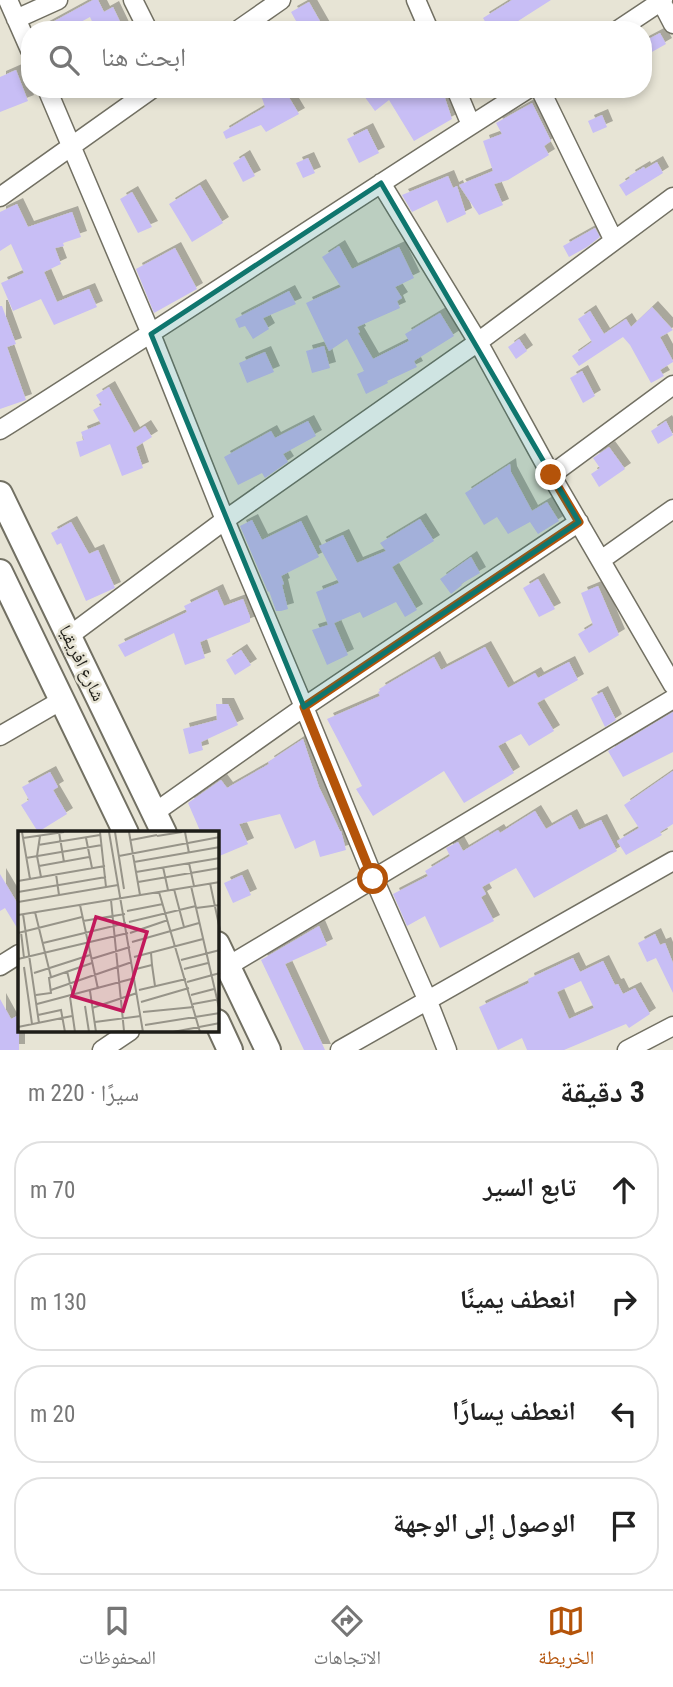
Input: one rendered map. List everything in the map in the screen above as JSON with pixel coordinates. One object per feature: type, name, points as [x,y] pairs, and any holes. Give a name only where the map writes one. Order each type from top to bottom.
[{"type":"street","points":[[8,0],[21,30]]},
{"type":"street","points":[[16,19],[58,0]]},
{"type":"street","points":[[132,0],[143,21]]},
{"type":"street","points":[[250,21],[281,0]]},
{"type":"street","points":[[416,0],[425,21]]},
{"type":"street","points":[[632,21],[662,1],[673,24]]},
{"type":"street","points":[[51,98],[151,334],[373,879],[447,1050]]},
{"type":"street","points":[[0,197],[139,98]]},
{"type":"street","points":[[460,98],[471,125]]},
{"type":"street","points":[[0,430],[514,98]]},
{"type":"street","points":[[544,98],[614,241]]},
{"type":"street","points":[[381,183],[478,342],[551,475],[673,685]]},
{"type":"street","points":[[69,636],[225,520],[478,342],[673,197]]},
{"type":"street","points":[[551,475],[673,385]]},
{"type":"street","name":"شارع افريقيا","points":[[0,494],[159,823]]},
{"type":"street","points":[[601,560],[673,509]]},
{"type":"street","points":[[159,823],[304,707],[579,522]]},
{"type":"street","name":"شارع افريقيا","points":[[0,572],[125,831]]},
{"type":"street","points":[[268,1050],[222,955],[373,879],[673,699]]},
{"type":"street","points":[[0,736],[62,700]]},
{"type":"street","points":[[340,1050],[673,861]]},
{"type":"street","points":[[0,966],[18,955]]},
{"type":"street","points":[[219,1026],[230,1050]]},
{"type":"street","points":[[627,1050],[673,1026]]},
{"type":"street","points":[[102,1050],[129,1032]]},
{"type":"highlighted area","points":[[381,183],[579,522],[304,707],[151,334]]},
{"type":"building","points":[[93,0],[98,0],[104,12],[113,7],[120,21],[92,21],[90,17],[83,21],[54,21]]},
{"type":"building","points":[[512,0],[551,0],[518,21],[485,21],[483,18]]},
{"type":"building","points":[[309,2],[320,21],[296,21],[291,12]]},
{"type":"building","points":[[660,33],[666,44],[652,52],[652,37]]},
{"type":"building","points":[[16,70],[21,83],[21,98],[27,98],[28,101],[0,112],[0,77]]},
{"type":"building","points":[[262,98],[289,98],[299,114],[266,132],[261,125],[226,139],[223,132],[265,107]]},
{"type":"building","points":[[366,98],[445,98],[452,119],[414,141],[389,100],[375,111]]},
{"type":"building","points":[[532,103],[551,141],[544,146],[549,155],[508,180],[494,184],[503,205],[479,215],[459,185],[493,171],[483,141],[502,134],[496,123]]},
{"type":"building","points":[[602,115],[607,127],[593,133],[588,121]]},
{"type":"building","points":[[367,129],[379,153],[359,163],[347,139]]},
{"type":"building","points":[[244,156],[255,176],[243,182],[233,163]]},
{"type":"building","points":[[308,158],[315,173],[303,178],[296,163]]},
{"type":"building","points":[[657,162],[663,173],[626,196],[619,185],[630,178],[629,176]]},
{"type":"building","points":[[448,176],[453,188],[457,186],[466,214],[447,223],[437,200],[412,212],[402,195]]},
{"type":"building","points":[[200,185],[223,223],[192,242],[169,204]]},
{"type":"building","points":[[132,192],[152,227],[138,233],[120,199]]},
{"type":"building","points":[[17,204],[28,227],[72,212],[81,237],[55,248],[61,264],[44,272],[57,302],[89,289],[97,307],[54,325],[41,299],[13,311],[1,283],[24,273],[11,244],[0,251],[0,212]]},
{"type":"building","points":[[595,228],[600,237],[569,257],[563,246]]},
{"type":"building","points":[[339,246],[352,269],[399,247],[414,278],[395,287],[402,298],[397,301],[400,308],[357,327],[373,359],[409,341],[405,334],[440,313],[454,336],[414,361],[417,367],[366,394],[357,374],[364,371],[347,339],[329,351],[306,303],[341,287],[322,257]]},
{"type":"building","points":[[175,248],[197,289],[154,313],[136,269]]},
{"type":"building","points":[[289,291],[296,304],[263,318],[269,329],[253,339],[245,326],[239,328],[235,319]]},
{"type":"building","points":[[0,306],[16,344],[7,347],[26,400],[0,409]]},
{"type":"building","points":[[652,307],[673,330],[660,337],[673,361],[660,370],[664,376],[651,383],[623,337],[579,366],[572,356],[592,342],[578,319],[590,311],[604,334],[626,319],[631,327]]},
{"type":"building","points":[[519,339],[527,351],[516,359],[508,347]]},
{"type":"building","points":[[324,346],[330,368],[312,373],[306,351]]},
{"type":"building","points":[[265,352],[274,372],[247,383],[239,363]]},
{"type":"building","points":[[582,371],[595,396],[583,403],[570,378]]},
{"type":"building","points":[[109,387],[134,433],[145,426],[152,437],[136,447],[143,468],[122,476],[110,444],[80,457],[76,442],[84,440],[81,432],[101,424],[93,410],[102,405],[96,395]]},
{"type":"building","points":[[308,421],[316,436],[283,454],[288,462],[265,478],[262,473],[238,485],[224,457],[271,431],[275,438]]},
{"type":"building","points":[[666,421],[673,435],[658,444],[651,431]]},
{"type":"building","points":[[609,447],[625,469],[599,487],[591,474],[600,468],[593,458]]},
{"type":"building","points":[[510,464],[511,472],[532,511],[547,502],[559,521],[538,534],[530,522],[508,534],[497,517],[484,525],[465,493]]},
{"type":"building","points":[[420,519],[434,541],[392,567],[417,610],[405,617],[396,602],[363,618],[360,612],[334,623],[348,655],[327,665],[312,630],[328,625],[316,592],[339,583],[319,546],[343,535],[357,563],[386,551],[380,543]]},
{"type":"building","points":[[252,520],[262,540],[301,521],[319,557],[281,576],[288,609],[276,611],[240,526]]},
{"type":"building","points":[[71,522],[89,554],[98,550],[115,588],[86,601],[61,543],[57,545],[51,533]]},
{"type":"building","points":[[471,557],[480,573],[461,584],[451,594],[440,579]]},
{"type":"building","points":[[538,579],[555,609],[539,617],[523,588]]},
{"type":"building","points":[[598,586],[619,635],[589,653],[578,634],[593,625],[581,593]]},
{"type":"building","points":[[217,590],[224,606],[243,599],[250,622],[200,642],[205,658],[185,665],[174,633],[125,657],[118,645],[187,612],[184,606]]},
{"type":"building","points":[[485,647],[508,688],[535,673],[538,678],[569,662],[578,680],[537,703],[554,731],[529,746],[521,734],[498,746],[514,773],[464,803],[444,771],[373,816],[356,789],[362,786],[327,719],[380,696],[379,689],[434,657],[441,670]]},
{"type":"building","points":[[241,650],[251,665],[235,675],[226,660]]},
{"type":"building","points":[[602,692],[616,720],[605,727],[591,698]]},
{"type":"building","points":[[216,704],[228,704],[238,725],[201,742],[203,750],[189,754],[183,729],[217,720]]},
{"type":"building","points":[[673,712],[673,752],[623,777],[608,751]]},
{"type":"building","points":[[303,739],[319,787],[341,831],[346,850],[320,857],[315,840],[295,849],[280,814],[239,824],[248,844],[219,856],[219,831],[200,831],[188,803],[221,780],[227,788],[269,764],[268,762]]},
{"type":"building","points":[[673,771],[673,824],[660,832],[662,835],[626,855],[617,841],[639,828],[624,805]]},
{"type":"building","points":[[50,772],[58,787],[53,790],[67,814],[37,831],[21,805],[29,800],[22,787]]},
{"type":"building","points":[[535,811],[546,829],[571,815],[579,830],[601,820],[617,851],[534,898],[516,868],[482,887],[486,894],[481,897],[494,921],[440,948],[425,916],[407,926],[393,894],[428,876],[425,871],[450,856],[446,848],[458,842],[463,851],[498,830],[500,833]]},
{"type":"building","points":[[0,874],[18,904],[18,929],[5,908],[0,911]]},
{"type":"building","points":[[242,875],[251,895],[233,903],[224,883]]},
{"type":"building","points":[[319,926],[327,945],[285,964],[325,1050],[304,1050],[261,960]]},
{"type":"building","points":[[655,934],[660,945],[665,943],[673,963],[673,993],[656,958],[647,962],[638,943]]},
{"type":"building","points":[[573,958],[580,972],[603,961],[615,985],[618,984],[623,994],[635,988],[650,1014],[629,1028],[626,1024],[564,1050],[527,1050],[522,1038],[498,1050],[479,1007],[529,983],[528,979]],"holes":[[[581,981],[594,1008],[569,1019],[557,992]]]},
{"type":"building","points":[[0,999],[11,1019],[18,1016],[19,1050],[0,1050]]},
{"type":"route","points":[[373,879],[304,707],[579,522],[551,475]]}]
